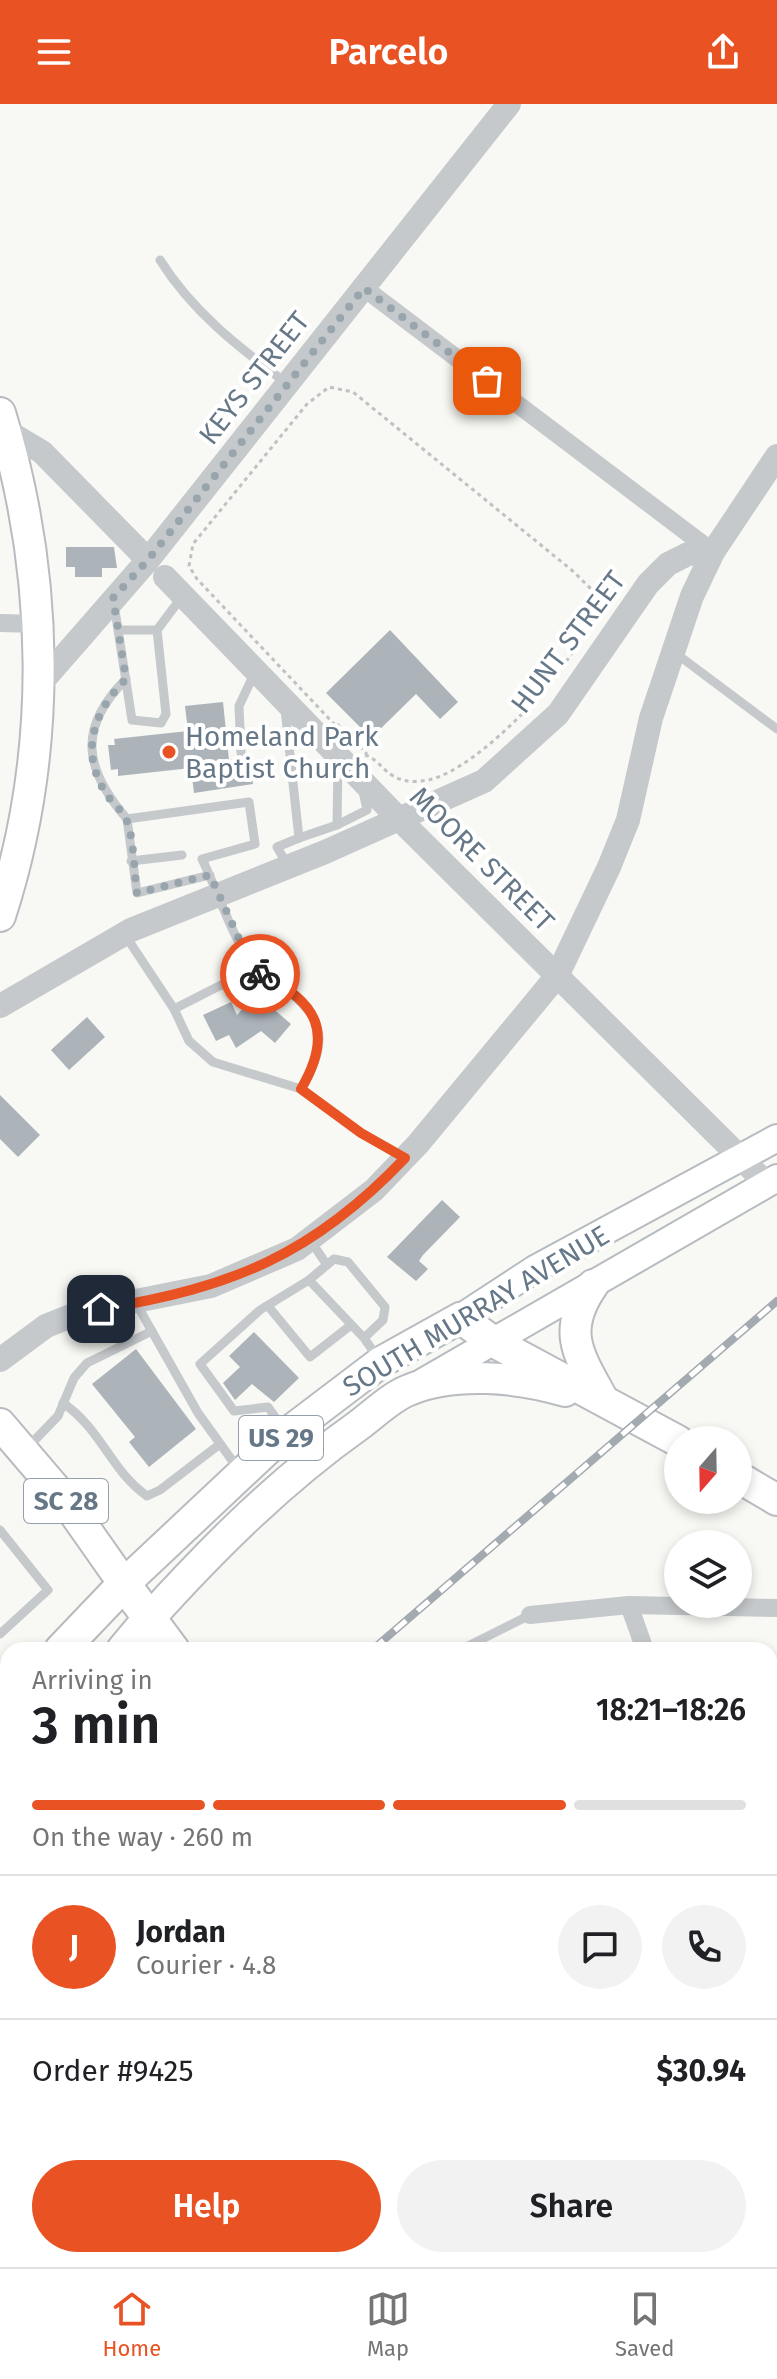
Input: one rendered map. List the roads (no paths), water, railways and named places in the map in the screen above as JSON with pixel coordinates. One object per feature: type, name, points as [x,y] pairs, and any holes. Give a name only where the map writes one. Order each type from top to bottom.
[{"type":"highway","name":"SC 28","points":[[124,1584],[166,1642]]},
{"type":"highway","name":"SOUTH MURRAY AVENUE","points":[[69,1642],[124,1584]]},
{"type":"highway","name":"SOUTH MURRAY AVENUE","points":[[130,1642],[148,1620]]},
{"type":"main road","points":[[0,916],[20,844],[29,796],[39,685],[38,624],[22,495],[1,418]]},
{"type":"main road","name":"SOUTH MURRAY AVENUE","points":[[124,1584],[373,1350],[460,1318],[535,1269],[777,1138]]},
{"type":"main road","name":"SOUTH MURRAY AVENUE","points":[[148,1620],[209,1552],[285,1481],[408,1390],[772,1181]]},
{"type":"main road","points":[[593,1285],[579,1305],[572,1329],[583,1363],[605,1404]]},
{"type":"main road","name":"US 29","points":[[460,1318],[494,1342],[574,1382],[605,1404],[664,1434]]},
{"type":"main road","name":"US 29","points":[[408,1390],[460,1379],[539,1383],[605,1404]]},
{"type":"main road","name":"SC 28","points":[[0,1424],[65,1500],[124,1584]]},
{"type":"main road","points":[[752,1485],[777,1500]]},
{"type":"street","name":"KEYS STREET","points":[[39,685],[113,598],[156,568],[288,384],[505,106]]},
{"type":"street","points":[[364,288],[713,552]]},
{"type":"street","name":"MOORE STREET","points":[[1,418],[42,452],[284,700],[329,731],[400,820],[740,1158],[772,1181]]},
{"type":"street","points":[[0,1360],[46,1326],[81,1312],[211,1286],[250,1272],[310,1240],[374,1190],[405,1158],[557,976],[628,820],[671,649],[713,552],[777,456]]},
{"type":"street","name":"HUNT STREET","points":[[0,1006],[214,884],[289,867],[484,781],[558,714],[648,584],[668,564],[688,554],[713,552]]},
{"type":"street","points":[[0,623],[38,624]]},
{"type":"street","points":[[629,1605],[642,1642]]},
{"type":"street","points":[[530,1615],[629,1605],[777,1608]]},
{"type":"lane","points":[[160,260],[180,293],[232,343],[288,384]]},
{"type":"lane","points":[[113,598],[132,720],[150,725],[161,723],[166,714],[157,630],[183,596]]},
{"type":"lane","points":[[119,630],[157,630]]},
{"type":"lane","points":[[671,649],[696,672],[777,729]]},
{"type":"lane","points":[[241,753],[239,706],[256,671]]},
{"type":"lane","points":[[126,679],[110,695],[93,729],[90,755],[102,788],[127,819],[137,893],[214,884]]},
{"type":"lane","points":[[284,700],[299,838]]},
{"type":"lane","points":[[337,825],[354,764]]},
{"type":"lane","points":[[289,867],[277,847],[337,825],[367,810],[354,764]]},
{"type":"lane","points":[[127,819],[249,802],[255,844],[202,859],[249,961],[259,973],[274,980],[308,1008],[318,1024],[320,1042],[315,1065],[301,1089]]},
{"type":"lane","points":[[131,861],[182,855]]},
{"type":"lane","points":[[124,933],[174,1009],[189,1041],[213,1062],[301,1089],[361,1133],[405,1158]]},
{"type":"lane","points":[[174,1009],[231,980],[259,973]]},
{"type":"lane","points":[[310,1240],[327,1265]]},
{"type":"lane","points":[[287,1433],[268,1407],[234,1411],[200,1364],[268,1306],[309,1280],[334,1259],[348,1262],[385,1307],[373,1350]]},
{"type":"lane","points":[[309,1280],[373,1350]]},
{"type":"lane","points":[[136,1303],[183,1387],[241,1473]]},
{"type":"lane","points":[[268,1306],[310,1357],[351,1325]]},
{"type":"lane","points":[[24,1451],[58,1416],[74,1378],[87,1363],[152,1331]]},
{"type":"lane","points":[[63,1403],[86,1419],[132,1485],[147,1496],[160,1490],[220,1444]]},
{"type":"lane","points":[[0,1530],[48,1590],[0,1634]]},
{"type":"lane","points":[[476,1642],[530,1615]]},
{"type":"railway","points":[[381,1642],[777,1301]]},
{"type":"place","name":"Homeland Park Baptist Church","points":[[169,752]]}]
